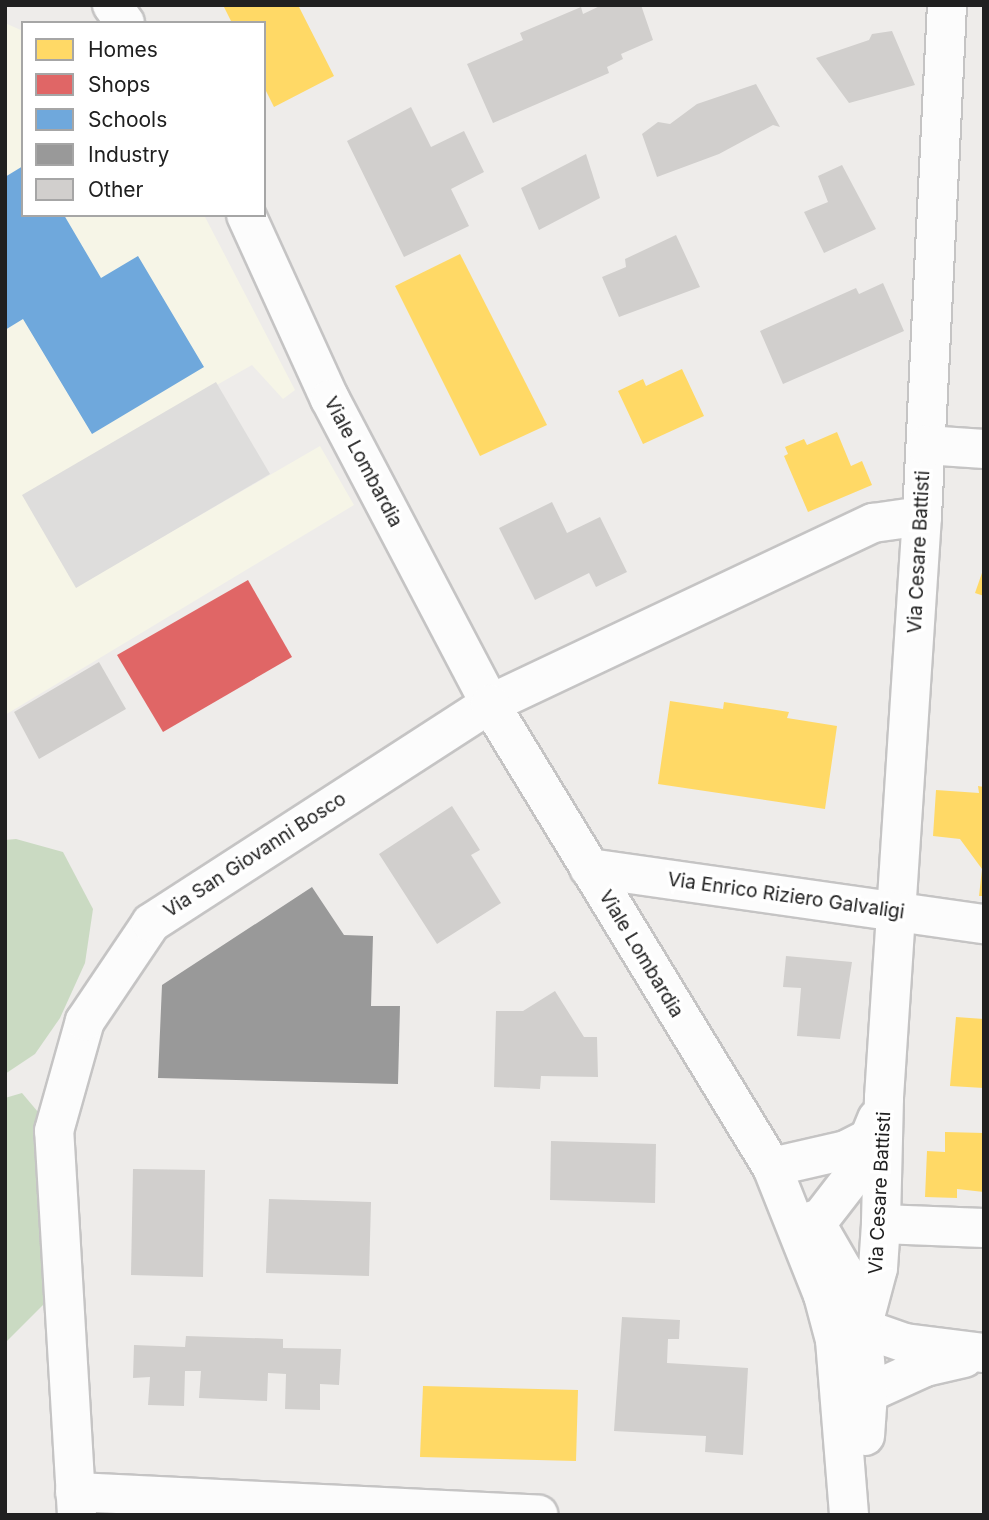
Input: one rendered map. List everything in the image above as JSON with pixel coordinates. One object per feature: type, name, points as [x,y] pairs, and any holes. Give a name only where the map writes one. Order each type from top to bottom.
[{"type":"street","points":[[111,5],[123,21]]},
{"type":"street","name":"Via Cesare Battisti","points":[[862,1328],[876,1279],[881,1224],[884,1098],[922,516],[947,5]]},
{"type":"street","name":"Viale Lombardia","points":[[247,217],[330,399],[491,704],[810,1232],[843,1270],[862,1328],[868,1393],[851,1515]]},
{"type":"street","points":[[926,445],[984,449]]},
{"type":"street","points":[[491,704],[873,523],[922,516]]},
{"type":"street","name":"Via San Giovanni Bosco","points":[[76,1503],[54,1131],[85,1021],[151,923],[491,704]]},
{"type":"street","name":"Via Enrico Riziero Galvaligi","points":[[589,868],[984,924]]},
{"type":"street","name":"Via Cesare Battisti","points":[[810,1232],[854,1175],[884,1098]]},
{"type":"street","name":"Via Cesare Battisti","points":[[772,1167],[846,1150],[870,1138]]},
{"type":"street","points":[[881,1224],[984,1228]]},
{"type":"street","name":"Viale Lombardia","points":[[810,1232],[835,1340],[851,1515]]},
{"type":"street","points":[[862,1328],[905,1343],[984,1355]]},
{"type":"street","points":[[868,1393],[925,1367],[984,1355]]},
{"type":"street","points":[[76,1503],[538,1515]]},
{"type":"shaded area","points":[[5,23],[21,30],[21,217],[205,217],[295,390],[283,399],[252,365],[23,495],[76,587],[320,446],[354,505],[5,715]]},
{"type":"shaded area","points":[[216,382],[270,474],[76,588],[22,495]]},
{"type":"green space","points":[[16,839],[63,852],[93,909],[85,963],[60,1018],[35,1054],[5,1074],[5,840]]},
{"type":"green space","points":[[22,1093],[38,1112],[48,1300],[5,1343],[5,1098]]},
{"type":"building: Homes","points":[[223,5],[298,5],[334,76],[274,107],[266,91],[266,21],[231,21]]},
{"type":"building: Homes","points":[[460,254],[547,425],[480,456],[395,286]]},
{"type":"building: Homes","points":[[682,369],[704,416],[643,444],[618,391],[643,379],[646,386]]},
{"type":"building: Homes","points":[[837,432],[851,466],[862,461],[872,485],[808,512],[784,456],[788,454],[785,447],[804,439],[807,445]]},
{"type":"building: Homes","points":[[984,570],[984,596],[975,593]]},
{"type":"building: Homes","points":[[670,701],[723,709],[724,702],[789,712],[787,718],[837,726],[825,809],[658,784]]},
{"type":"building: Homes","points":[[978,786],[984,787],[984,896],[979,896],[982,869],[960,839],[933,836],[936,790],[979,793]]},
{"type":"building: Homes","points":[[956,1017],[984,1019],[984,1088],[950,1086]]},
{"type":"building: Homes","points":[[945,1132],[984,1133],[984,1192],[957,1189],[957,1198],[925,1197],[927,1151],[945,1152]]},
{"type":"building: Homes","points":[[423,1386],[578,1390],[576,1461],[420,1457]]},
{"type":"building: Shops","points":[[248,580],[292,657],[163,732],[117,655]]},
{"type":"building: Schools","points":[[21,167],[21,217],[65,217],[101,278],[138,256],[204,367],[92,434],[23,319],[5,330],[5,177]]},
{"type":"building: Industry","points":[[312,887],[344,935],[373,936],[371,1006],[400,1006],[398,1084],[158,1078],[162,985]]},
{"type":"building: Other","points":[[602,5],[641,5],[653,40],[621,54],[623,59],[607,67],[609,73],[493,123],[467,64],[523,40],[520,33],[581,7],[583,14]]},
{"type":"building: Other","points":[[892,31],[915,85],[849,103],[816,58],[869,40],[872,34]]},
{"type":"building: Other","points":[[756,84],[780,127],[773,125],[719,154],[657,177],[642,134],[658,122],[670,124],[697,104]]},
{"type":"building: Other","points":[[411,107],[431,147],[464,131],[484,172],[451,189],[469,226],[404,257],[347,141]]},
{"type":"building: Other","points":[[586,154],[600,198],[539,230],[521,188]]},
{"type":"building: Other","points":[[842,165],[876,229],[824,253],[804,212],[828,202],[818,176]]},
{"type":"building: Other","points":[[676,235],[700,287],[619,317],[602,277],[626,267],[625,259]]},
{"type":"building: Other","points":[[883,283],[904,331],[783,384],[760,331],[856,288],[859,294]]},
{"type":"building: Other","points":[[552,502],[567,533],[600,517],[627,572],[596,587],[589,573],[535,600],[499,528]]},
{"type":"building: Other","points":[[99,662],[126,709],[39,759],[14,712]]},
{"type":"building: Other","points":[[452,806],[480,850],[471,855],[501,903],[437,944],[379,854]]},
{"type":"building: Other","points":[[786,956],[852,962],[840,1039],[797,1036],[801,988],[783,987]]},
{"type":"building: Other","points":[[555,991],[584,1037],[597,1037],[598,1077],[541,1076],[540,1089],[494,1087],[496,1011],[523,1011]]},
{"type":"building: Other","points":[[551,1141],[656,1144],[655,1203],[550,1200]]},
{"type":"building: Other","points":[[133,1169],[205,1170],[203,1277],[131,1275]]},
{"type":"building: Other","points":[[269,1199],[371,1202],[369,1276],[266,1273]]},
{"type":"building: Other","points":[[622,1317],[680,1320],[679,1339],[668,1339],[667,1363],[748,1368],[743,1455],[705,1452],[706,1436],[614,1431]]},
{"type":"building: Other","points":[[186,1336],[283,1339],[283,1348],[341,1349],[339,1385],[320,1384],[320,1410],[285,1409],[286,1374],[268,1373],[267,1401],[199,1398],[201,1371],[185,1371],[184,1406],[148,1405],[150,1377],[133,1378],[134,1345],[185,1347]]}]
